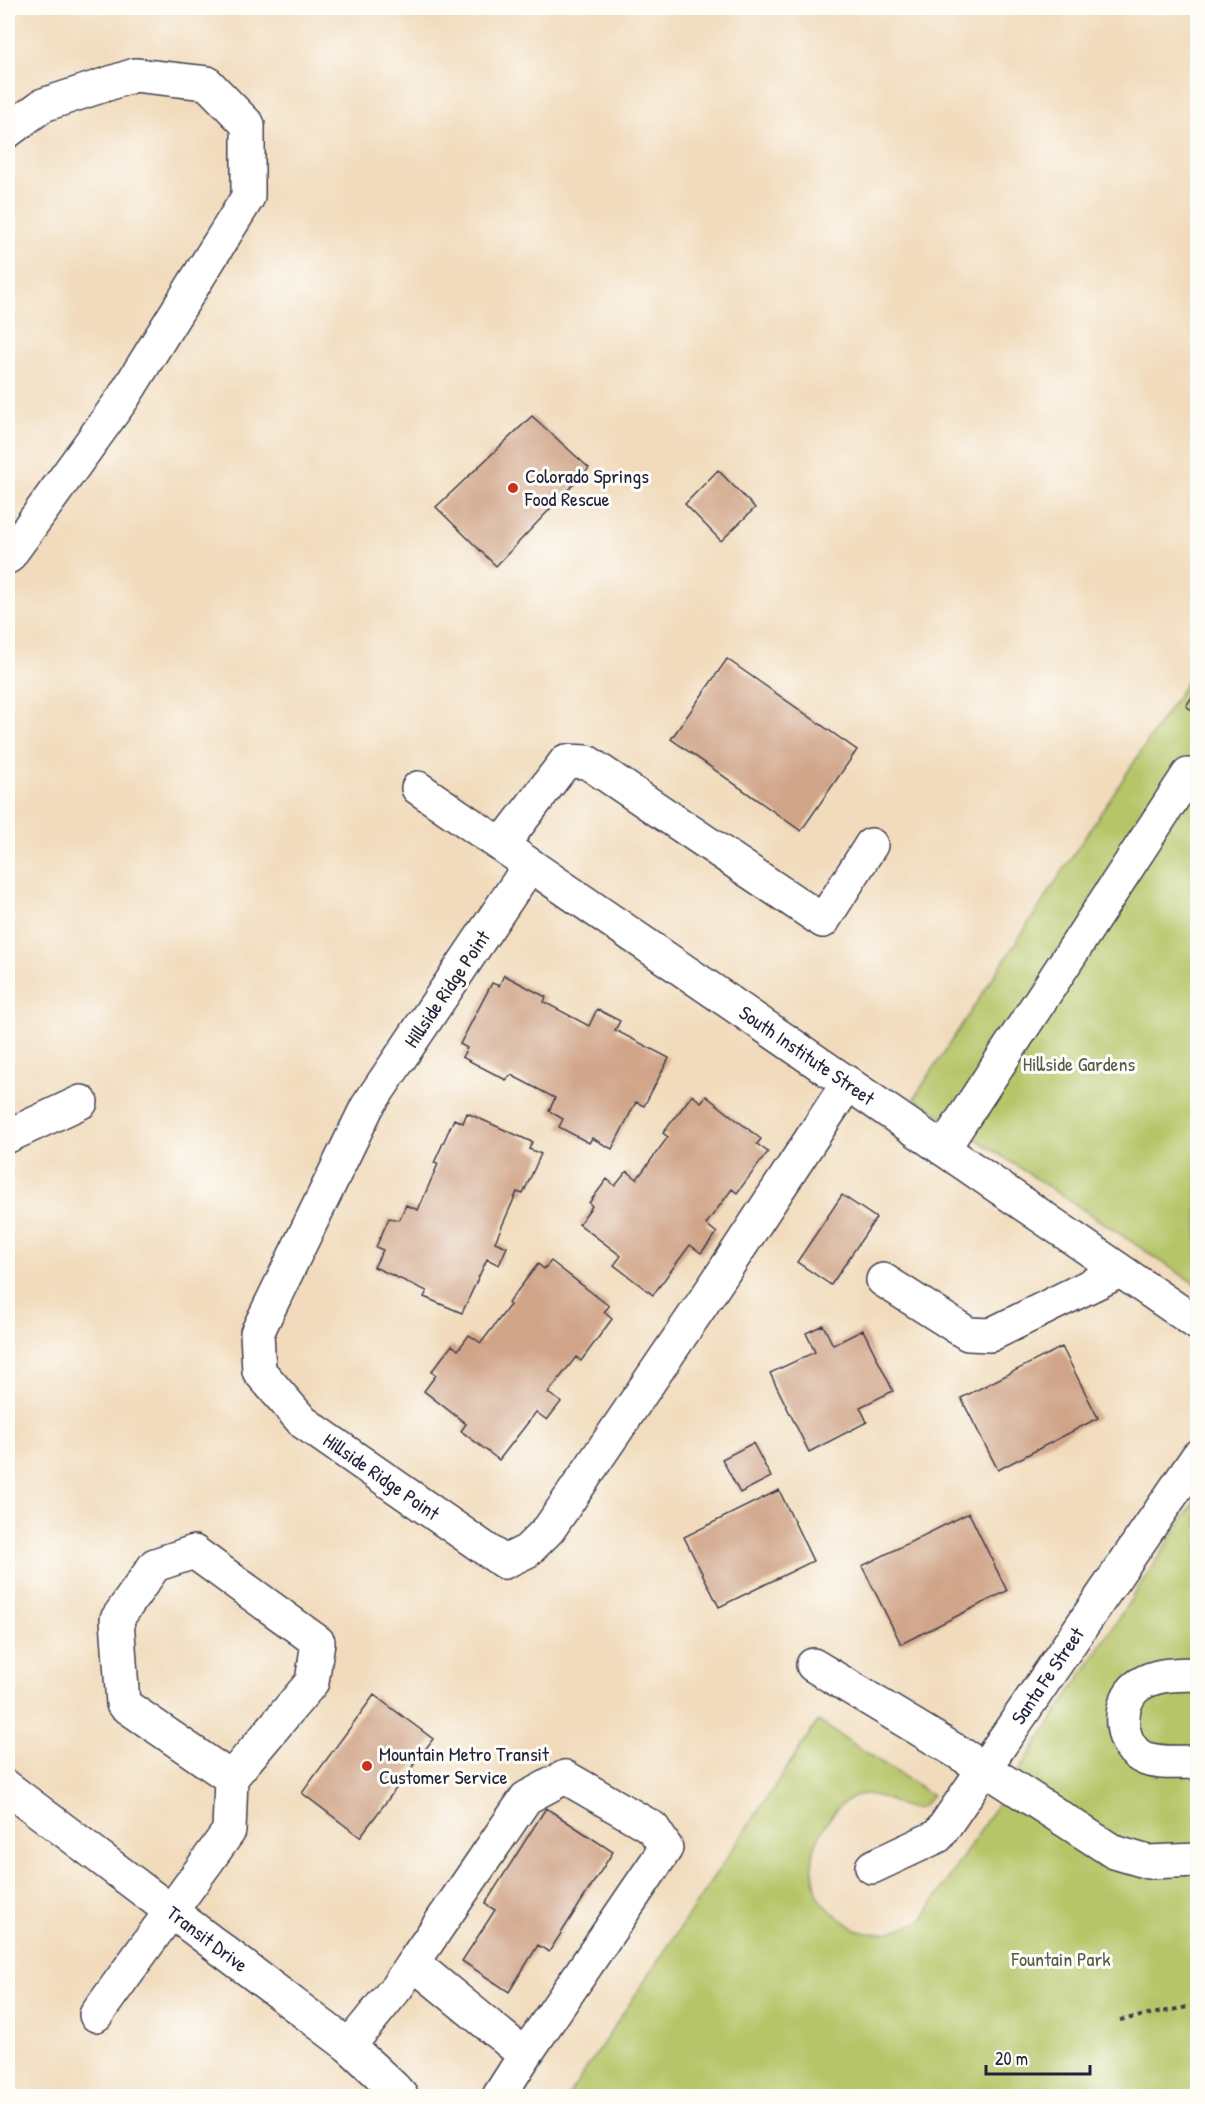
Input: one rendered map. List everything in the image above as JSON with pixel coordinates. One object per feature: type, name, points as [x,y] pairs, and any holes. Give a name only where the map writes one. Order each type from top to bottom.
[{"type":"street","points":[[8,131],[43,105],[135,75],[207,83],[248,125],[248,197],[123,398],[8,557]]},
{"type":"street","points":[[502,845],[566,761],[587,762],[823,921],[871,845]]},
{"type":"street","points":[[943,1149],[1188,776]]},
{"type":"street","name":"South Institute Street","points":[[418,788],[1197,1324]]},
{"type":"street","name":"Hillside Ridge Point","points":[[530,865],[368,1107],[257,1334],[259,1371],[303,1422],[504,1562],[527,1551],[549,1529],[715,1285],[848,1083]]},
{"type":"street","points":[[8,1136],[81,1102]]},
{"type":"street","points":[[883,1280],[968,1334],[990,1335],[1120,1271]]},
{"type":"street","name":"Santa Fe Street","points":[[872,1867],[938,1836],[1197,1456]]},
{"type":"street","points":[[96,2015],[229,1831],[231,1778],[312,1682],[318,1642],[194,1552],[155,1565],[117,1619],[123,1704],[231,1778]]},
{"type":"street","points":[[813,1665],[984,1768],[1114,1852],[1148,1862],[1197,1860]]},
{"type":"street","points":[[1197,1674],[1157,1676],[1136,1687],[1123,1714],[1123,1731],[1132,1747],[1144,1759],[1161,1762],[1197,1762]]},
{"type":"street","points":[[349,2046],[396,1987],[526,1798],[565,1777],[653,1828],[666,1848],[525,2055],[499,2097]]},
{"type":"street","name":"Transit Drive","points":[[8,1788],[349,2046],[401,2097]]},
{"type":"street","points":[[413,1963],[525,2055]]},
{"type":"path","points":[[1120,2020],[1197,2005]]},
{"type":"green space","name":"Hillside Gardens","points":[[1197,666],[1197,1285],[914,1098]]},
{"type":"green space","name":"Fountain Park","points":[[1197,1498],[1197,2096],[568,2096],[818,1721],[932,1795],[923,1805],[913,1808],[866,1794],[853,1797],[838,1808],[823,1829],[814,1852],[812,1864],[818,1895],[837,1916],[859,1931],[877,1934],[921,1921]]},
{"type":"building","name":"Colorado Springs Food Rescue","points":[[532,416],[589,468],[496,566],[436,507]]},
{"type":"building","points":[[718,470],[755,508],[721,541],[685,504]]},
{"type":"building","points":[[727,659],[857,750],[801,831],[671,739]]},
{"type":"building","points":[[1198,688],[1198,714],[1186,706]]},
{"type":"building","points":[[504,975],[546,997],[544,1002],[589,1026],[597,1009],[620,1021],[615,1030],[669,1058],[644,1106],[636,1102],[612,1149],[592,1138],[589,1143],[559,1127],[563,1119],[549,1111],[555,1098],[511,1075],[506,1080],[462,1057],[467,1048],[460,1044],[492,983],[499,986]]},
{"type":"building","points":[[692,1095],[701,1102],[706,1096],[761,1139],[757,1144],[768,1152],[737,1193],[732,1189],[706,1224],[717,1233],[701,1253],[690,1245],[653,1295],[614,1265],[621,1256],[579,1224],[592,1206],[589,1203],[607,1179],[615,1186],[627,1171],[637,1179],[668,1137],[663,1133]]},
{"type":"building","points":[[467,1113],[532,1142],[529,1149],[541,1154],[523,1194],[517,1192],[495,1242],[507,1247],[499,1265],[487,1259],[462,1313],[424,1297],[427,1291],[374,1267],[383,1250],[376,1247],[389,1218],[399,1220],[406,1205],[418,1210],[438,1164],[434,1163],[454,1119],[463,1123]]},
{"type":"building","points":[[842,1195],[876,1218],[831,1285],[797,1262]]},
{"type":"building","points":[[551,1261],[609,1306],[604,1312],[612,1319],[581,1361],[576,1357],[548,1393],[561,1402],[547,1420],[536,1412],[499,1460],[461,1431],[466,1424],[424,1391],[436,1375],[431,1372],[452,1345],[458,1350],[469,1335],[481,1343],[538,1264],[544,1269]]},
{"type":"building","points":[[823,1325],[833,1345],[863,1330],[893,1391],[860,1407],[867,1422],[809,1452],[770,1373],[815,1352],[806,1333]]},
{"type":"building","points":[[1062,1347],[1098,1418],[998,1470],[961,1398]]},
{"type":"building","points":[[753,1443],[771,1477],[740,1493],[722,1459]]},
{"type":"building","points":[[779,1490],[813,1561],[719,1607],[684,1537]]},
{"type":"building","points":[[969,1513],[1007,1591],[901,1644],[862,1566]]},
{"type":"building","name":"Mountain Metro Transit Customer Service","points":[[374,1695],[433,1739],[360,1837],[302,1793]]},
{"type":"building","points":[[546,1808],[613,1852],[549,1952],[538,1945],[509,1992],[462,1961],[495,1910],[485,1904]]},
{"type":"place","name":"Colorado Springs Food Rescue","points":[[513,488]]},
{"type":"place","name":"Mountain Metro Transit Customer Service","points":[[367,1766]]}]
